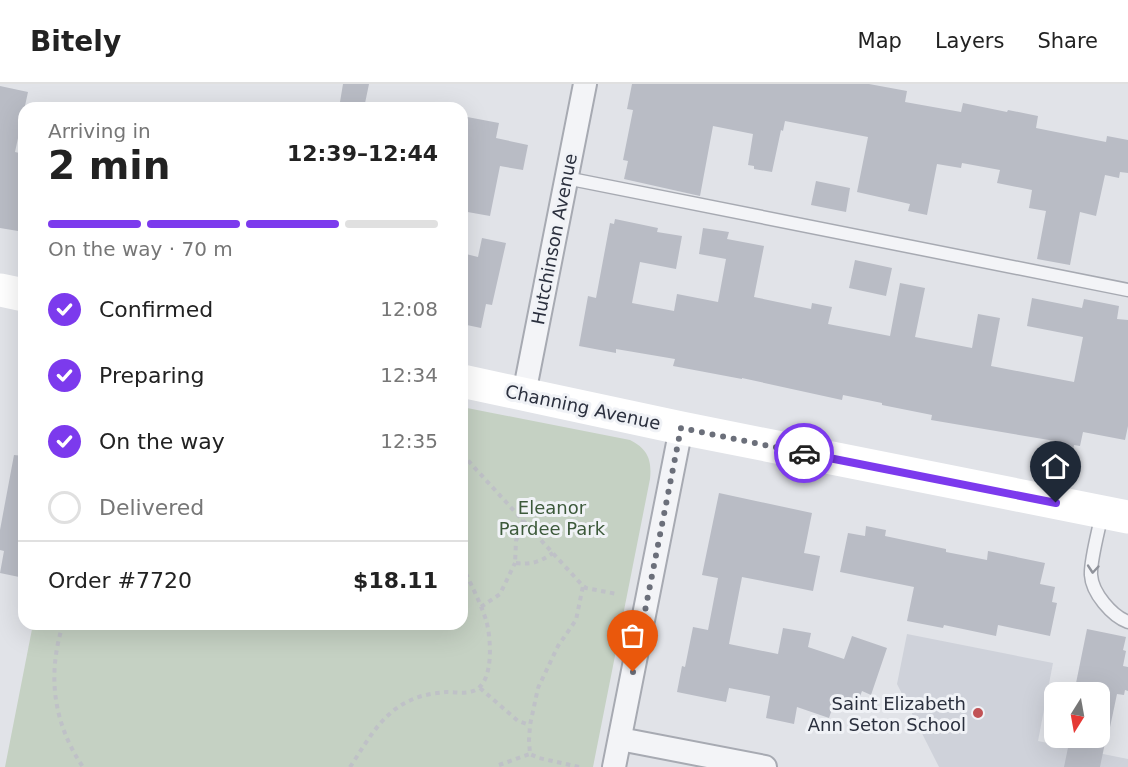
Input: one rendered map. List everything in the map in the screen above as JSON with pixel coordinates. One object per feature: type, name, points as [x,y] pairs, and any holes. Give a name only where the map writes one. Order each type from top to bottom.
[{"type":"street","name":"Hutchinson Avenue","points":[[524,394],[585,84]]},
{"type":"street","points":[[0,290],[18,294]]},
{"type":"street","name":"Channing Avenue","points":[[468,382],[681,428],[1115,515]]},
{"type":"street","points":[[614,767],[681,428]]},
{"type":"street","points":[[620,739],[765,767]]},
{"type":"lane","points":[[566,178],[1128,291]]},
{"type":"lane","points":[[1115,515],[1091,576],[1103,604],[1120,619],[1128,622]]},
{"type":"path","points":[[468,460],[583,586],[617,594]]},
{"type":"path","points":[[480,607],[500,594],[516,563],[516,541],[523,520]]},
{"type":"path","points":[[516,563],[539,562],[553,553]]},
{"type":"path","points":[[350,767],[372,732],[398,708],[411,700],[443,692],[473,692],[480,688],[488,672],[490,657],[488,631],[468,579]]},
{"type":"path","points":[[530,754],[530,724],[543,673],[576,620],[583,586]]},
{"type":"path","points":[[62,630],[55,656],[57,711],[67,740],[83,767]]},
{"type":"path","points":[[480,688],[518,721],[530,724]]},
{"type":"path","points":[[499,765],[530,754],[579,767]]},
{"type":"shaded area","name":"Saint Elizabeth Ann Seton School","points":[[907,634],[1053,663],[1049,682],[1044,682],[1044,710],[1038,741],[1044,742],[1044,748],[1073,748],[1128,759],[1128,767],[939,767],[897,684]]},
{"type":"green space","name":"Eleanor Pardee Park","points":[[468,408],[630,440],[641,447],[648,456],[650,479],[593,767],[5,767],[32,630],[468,630]]},
{"type":"building","points":[[343,84],[369,84],[365,102],[340,102]]},
{"type":"building","points":[[632,84],[869,84],[907,91],[905,102],[961,112],[963,103],[1007,112],[1008,110],[1038,116],[1036,128],[1106,142],[1107,136],[1128,140],[1128,173],[1120,172],[1119,178],[1105,175],[1096,216],[1080,212],[1070,265],[1037,259],[1046,211],[1029,208],[1032,190],[997,183],[1000,170],[962,163],[961,168],[937,164],[927,215],[908,211],[910,204],[857,192],[868,137],[785,121],[772,172],[754,169],[754,166],[748,165],[753,134],[713,126],[700,196],[624,179],[628,161],[623,160],[633,110],[627,109]]},
{"type":"building","points":[[0,86],[28,92],[26,102],[18,102],[18,138],[15,152],[18,153],[18,231],[0,228]]},
{"type":"building","points":[[468,117],[499,123],[496,138],[528,145],[523,170],[500,166],[490,216],[468,212]]},
{"type":"building","points":[[816,181],[850,188],[846,212],[811,205]]},
{"type":"building","points":[[615,219],[658,228],[657,232],[682,236],[676,269],[640,262],[632,303],[674,311],[677,294],[718,302],[726,259],[699,254],[703,228],[729,232],[727,239],[764,246],[754,297],[811,309],[812,303],[832,307],[828,324],[890,336],[900,283],[925,288],[915,337],[972,348],[978,314],[1000,318],[991,366],[1074,382],[1083,337],[1027,326],[1032,298],[1082,308],[1084,299],[1119,306],[1117,319],[1128,320],[1128,426],[1125,440],[1083,432],[1080,446],[1074,445],[1073,451],[1054,447],[1055,441],[931,420],[932,415],[882,405],[882,403],[843,395],[842,400],[742,378],[673,366],[675,359],[616,349],[616,353],[579,346],[588,296],[596,298],[610,223],[614,224]]},
{"type":"building","points":[[482,238],[506,243],[492,305],[486,304],[481,328],[468,325],[468,254],[478,257]]},
{"type":"building","points":[[855,260],[892,268],[886,296],[849,288]]},
{"type":"building","points":[[14,455],[18,455],[18,577],[0,573],[4,551],[0,550],[0,530]]},
{"type":"building","points":[[719,493],[812,513],[804,553],[820,556],[813,591],[742,577],[729,644],[778,654],[783,628],[811,633],[808,647],[844,659],[852,636],[887,648],[871,695],[862,691],[856,707],[835,700],[829,718],[797,707],[794,724],[766,718],[770,696],[729,688],[726,702],[677,692],[693,627],[708,630],[718,578],[702,575]]},
{"type":"building","points":[[866,526],[886,530],[885,536],[946,549],[946,552],[987,560],[988,551],[1045,563],[1040,584],[1055,587],[1052,602],[1057,603],[1050,636],[998,625],[996,636],[944,625],[943,628],[907,621],[914,587],[840,572],[848,533],[865,536]]},
{"type":"building","points":[[1087,629],[1126,637],[1123,666],[1128,667],[1128,691],[1125,690],[1124,695],[1117,694],[1110,727],[1110,682],[1076,682]]},
{"type":"building","points":[[1068,748],[1104,748],[1100,767],[1064,767]]},
{"type":"way so far","points":[[633,672],[681,428],[804,453]]},
{"type":"place","name":"Saint Elizabeth Ann Seton School","points":[[978,713]]},
{"type":"route","points":[[804,453],[1056,503]]}]
